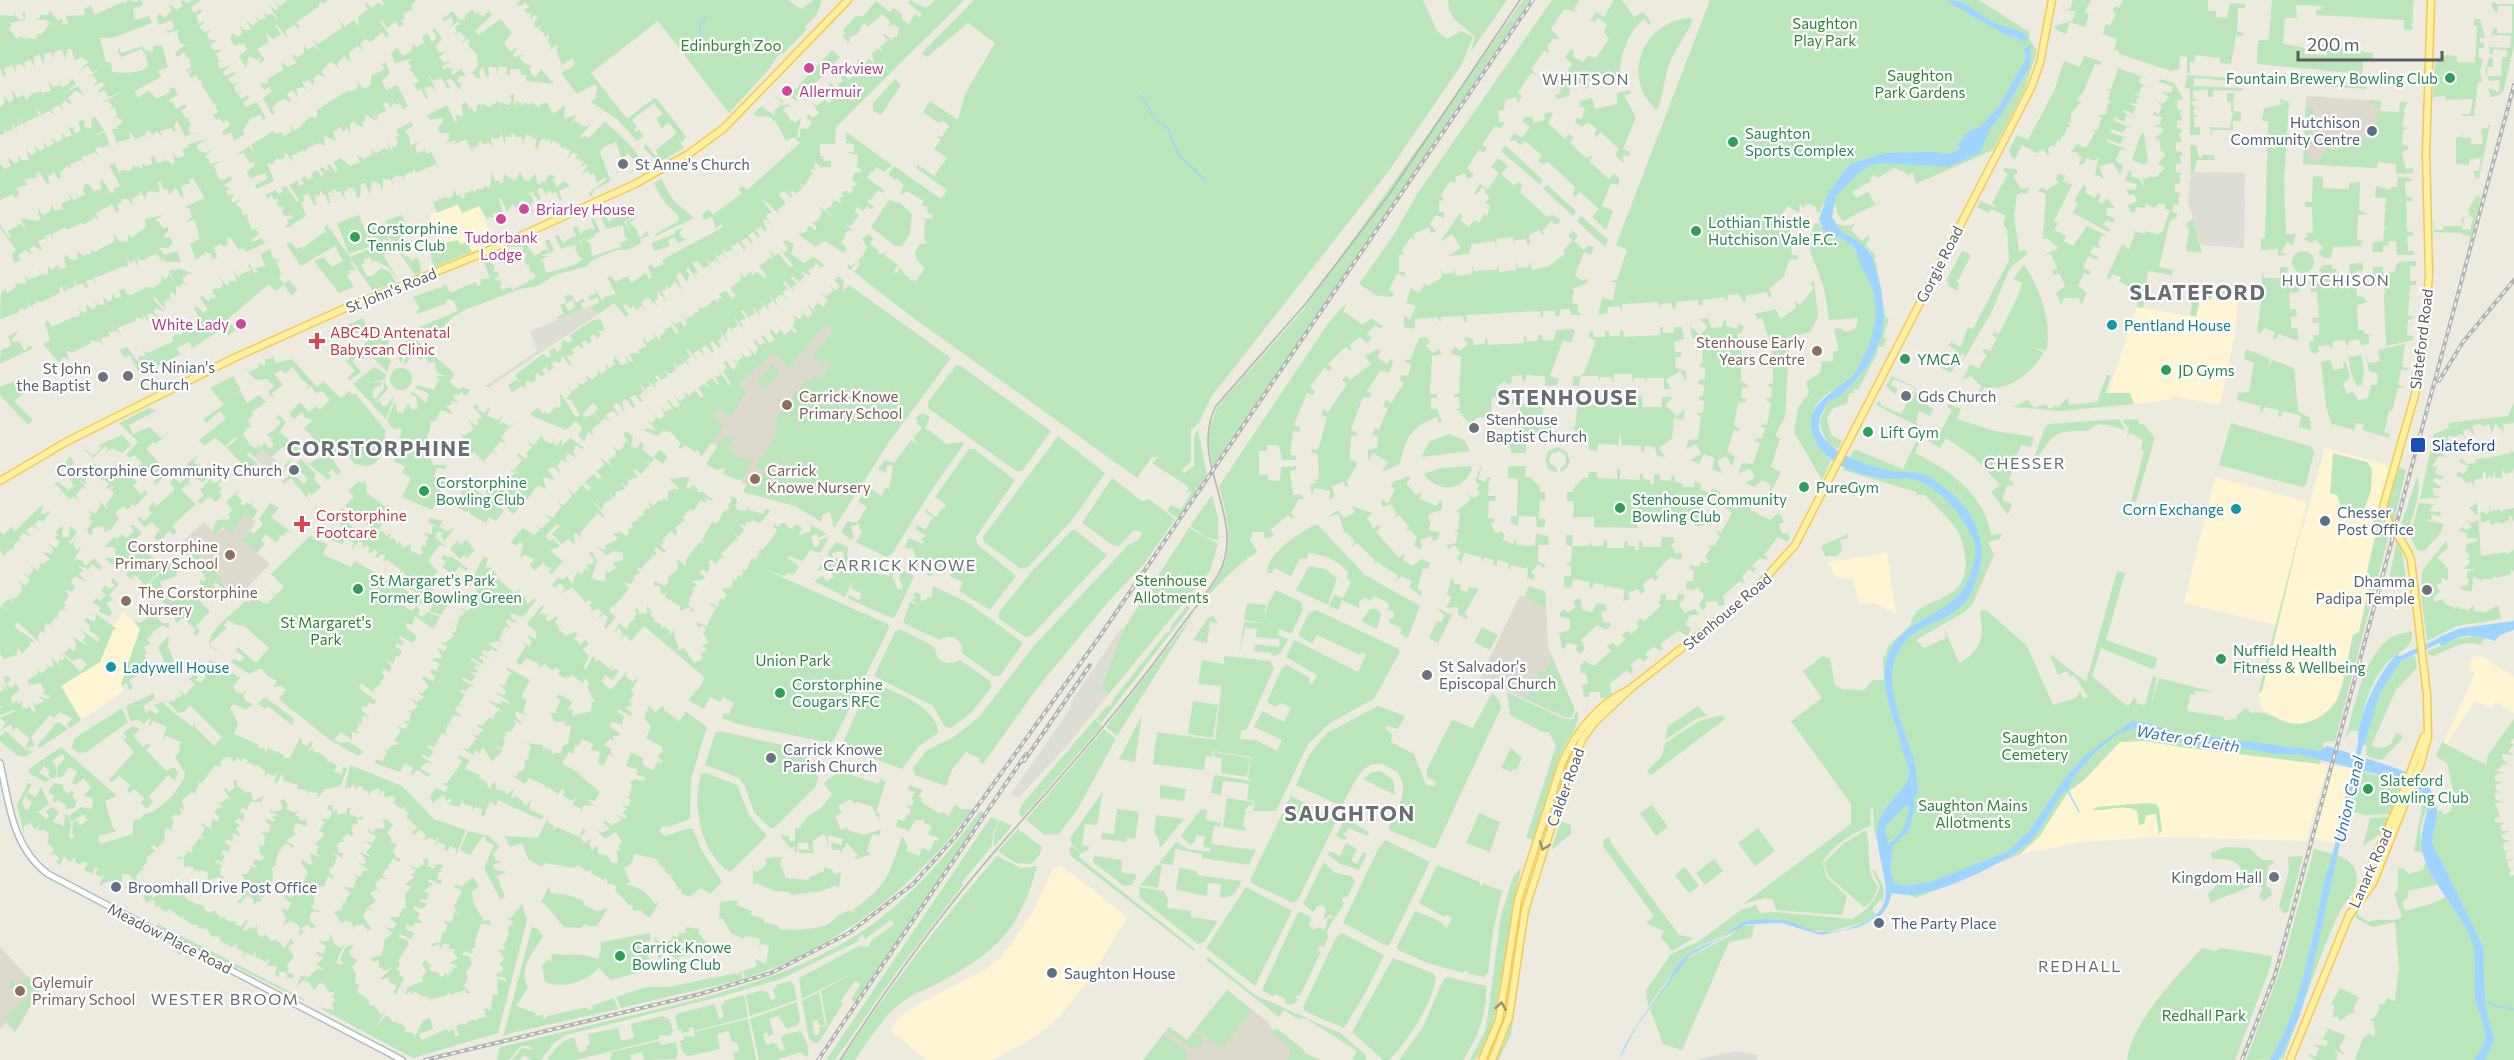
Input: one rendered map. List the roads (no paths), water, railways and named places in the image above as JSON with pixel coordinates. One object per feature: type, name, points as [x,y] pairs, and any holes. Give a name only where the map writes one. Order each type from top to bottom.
[{"type":"main road","name":"St John's Road","points":[[0,481],[72,439],[234,358],[610,198],[658,172],[703,144],[730,123],[848,0]]},
{"type":"main road","name":"Gorgie Road","points":[[1808,521],[2031,88],[2040,63],[2052,0]]},
{"type":"main road","name":"Slateford Road","points":[[2423,666],[2410,558],[2386,517],[2383,507],[2416,392],[2424,339],[2429,268],[2426,161],[2431,0]]},
{"type":"main road","name":"Stenhouse Road","points":[[1631,688],[1760,586],[1790,552],[1808,521]]},
{"type":"main road","name":"Lanark Road","points":[[2290,1060],[2349,916],[2413,774],[2428,718],[2423,666]]},
{"type":"main road","name":"Calder Road","points":[[1482,1060],[1499,1020],[1518,900],[1562,763],[1586,722],[1618,694],[1631,688]]},
{"type":"main road","name":"Calder Road","points":[[1492,1060],[1509,1017],[1525,910],[1571,765],[1591,727],[1631,688]]},
{"type":"main road","name":"Meadow Place Road","points":[[0,763],[18,835],[28,854],[48,874],[400,1059]]},
{"type":"water","points":[[1945,0],[1962,2],[1994,23],[2023,32],[2028,39],[2020,42],[2017,38],[2006,35]]},
{"type":"water","name":"Water of Leith","points":[[2031,45],[2030,66],[2003,112],[1990,129],[1980,153],[1947,167],[1885,163],[1871,165],[1860,172],[1836,196],[1832,217],[1842,232],[1861,243],[1872,256],[1881,288],[1884,316],[1881,338],[1868,366],[1841,396],[1828,402],[1819,420],[1821,433],[1836,449],[1860,462],[1898,472],[1921,474],[1932,479],[1953,495],[1970,515],[1981,546],[1979,570],[1973,590],[1964,603],[1954,612],[1920,629],[1909,638],[1899,650],[1894,663],[1892,677],[1896,708],[1915,765],[1919,791],[1914,797],[1915,808],[1909,830],[1893,846],[1890,870],[1895,883],[1906,886],[1930,882],[2007,852],[2030,830],[2065,778],[2085,755],[2132,721],[2149,723],[2188,738],[2214,737],[2319,751],[2327,746],[2412,775],[2426,782],[2430,789],[2437,809],[2433,844],[2483,947],[2485,1005],[2494,1039],[2485,1060],[2474,1060],[2484,1044],[2485,1031],[2476,1002],[2473,946],[2466,927],[2425,862],[2421,843],[2427,805],[2422,790],[2414,792],[2403,778],[2388,777],[2297,754],[2278,754],[2227,746],[2193,746],[2134,728],[2118,734],[2095,752],[2073,778],[2070,787],[2059,798],[2032,839],[2008,857],[1975,875],[1923,893],[1910,895],[1892,893],[1881,915],[1859,927],[1821,935],[1782,923],[1747,924],[1689,956],[1636,1027],[1619,1060],[1628,1040],[1639,1022],[1679,964],[1694,951],[1748,921],[1786,921],[1820,932],[1845,929],[1862,924],[1876,915],[1885,902],[1885,883],[1877,832],[1887,806],[1903,787],[1909,775],[1886,689],[1886,664],[1890,651],[1898,638],[1957,596],[1966,583],[1973,566],[1975,547],[1970,532],[1958,514],[1934,489],[1916,480],[1879,478],[1850,470],[1825,454],[1814,438],[1811,427],[1815,409],[1856,372],[1867,351],[1876,316],[1873,292],[1855,250],[1847,242],[1823,230],[1819,219],[1828,194],[1850,164],[1886,153],[1949,154],[1959,150],[2000,105],[2024,62],[2026,55],[2024,49]],"holes":[[[1905,806],[1909,806],[1903,828],[1888,844],[1885,827]]]},
{"type":"water","points":[[2514,621],[2514,630],[2500,635],[2495,641],[2464,636],[2440,645],[2439,637],[2461,628]]},
{"type":"water","points":[[2398,654],[2402,660],[2380,692],[2364,745],[2360,749],[2358,739],[2360,727],[2369,698],[2383,672]]},
{"type":"water","points":[[2334,860],[2335,866],[2310,980],[2300,1015],[2278,1060],[2270,1060],[2291,1017],[2299,993],[2326,873]]},
{"type":"waterway","points":[[701,38],[700,24],[706,17]]},
{"type":"waterway","points":[[1139,95],[1144,99],[1154,118],[1168,129],[1178,154],[1205,180]]},
{"type":"waterway","points":[[1965,152],[1961,145],[1973,132],[1982,130]]},
{"type":"waterway","name":"Union Canal","points":[[2397,660],[2445,638]]},
{"type":"waterway","name":"Union Canal","points":[[2332,867],[2361,742]]},
{"type":"waterway","points":[[2067,789],[2079,812]]},
{"type":"waterway","points":[[2487,1001],[2495,1006],[2514,1009]]},
{"type":"tram line","points":[[840,1060],[879,1001],[942,916],[1117,710],[1214,581],[1226,552],[1227,531],[1208,448],[1209,427],[1216,406],[1307,302],[1388,196],[1520,0]]},
{"type":"railway","points":[[425,1060],[700,994],[771,973],[849,933],[913,884],[956,836],[1100,636],[1533,0]]},
{"type":"railway","points":[[2242,1060],[2275,975],[2514,85]]},
{"type":"railway","points":[[2439,381],[2463,342],[2514,280]]},
{"type":"railway","points":[[1024,761],[1090,665]]},
{"type":"railway","points":[[818,1060],[1026,754]]},
{"type":"place","name":"Parkview","points":[[809,68]]},
{"type":"place","name":"Fountain Brewery Bowling Club","points":[[2450,78]]},
{"type":"place","name":"Allermuir","points":[[787,91]]},
{"type":"place","name":"Hutchison Community Centre","points":[[2372,131]]},
{"type":"place","name":"Saughton Sports Complex","points":[[1733,142]]},
{"type":"place","name":"St Anne's Church","points":[[623,164]]},
{"type":"place","name":"Briarley House","points":[[524,209]]},
{"type":"place","name":"Tudorbank Lodge","points":[[501,219]]},
{"type":"place","name":"Lothian Thistle Hutchison Vale F.C.","points":[[1696,231]]},
{"type":"place","name":"Corstorphine Tennis Club","points":[[355,237]]},
{"type":"place","name":"White Lady","points":[[241,324]]},
{"type":"place","name":"Pentland House","points":[[2112,325]]},
{"type":"place","name":"ABC4D Antenatal Babyscan Clinic","points":[[317,341]]},
{"type":"place","name":"Stenhouse Early Years Centre","points":[[1817,351]]},
{"type":"place","name":"YMCA","points":[[1905,359]]},
{"type":"place","name":"JD Gyms","points":[[2166,370]]},
{"type":"place","name":"St. Ninian's Church","points":[[128,376]]},
{"type":"place","name":"St John the Baptist","points":[[103,377]]},
{"type":"place","name":"Gds Church","points":[[1906,396]]},
{"type":"place","name":"Carrick Knowe Primary School","points":[[787,405]]},
{"type":"place","name":"Stenhouse Baptist Church","points":[[1474,428]]},
{"type":"place","name":"Lift Gym","points":[[1868,432]]},
{"type":"place","name":"Slateford","points":[[2418,445]]},
{"type":"place","name":"Corstorphine Community Church","points":[[294,470]]},
{"type":"place","name":"Carrick Knowe Nursery","points":[[755,479]]},
{"type":"place","name":"PureGym","points":[[1804,487]]},
{"type":"place","name":"Corstorphine Bowling Club","points":[[424,491]]},
{"type":"place","name":"Stenhouse Community Bowling Club","points":[[1620,508]]},
{"type":"place","name":"Corn Exchange","points":[[2236,509]]},
{"type":"place","name":"Chesser Post Office","points":[[2325,521]]},
{"type":"place","name":"Corstorphine Footcare","points":[[302,524]]},
{"type":"place","name":"Corstorphine Primary School","points":[[230,555]]},
{"type":"place","name":"St Margaret's Park Former Bowling Green","points":[[358,589]]},
{"type":"place","name":"Dhamma Padipa Temple","points":[[2427,590]]},
{"type":"place","name":"The Corstorphine Nursery","points":[[126,601]]},
{"type":"place","name":"Nuffield Health Fitness & Wellbeing","points":[[2221,659]]},
{"type":"place","name":"Ladywell House","points":[[111,667]]},
{"type":"place","name":"St Salvador's Episcopal Church","points":[[1427,675]]},
{"type":"place","name":"Corstorphine Cougars RFC","points":[[780,693]]},
{"type":"place","name":"Carrick Knowe Parish Church","points":[[771,758]]},
{"type":"place","name":"Slateford Bowling Club","points":[[2368,789]]},
{"type":"place","name":"Kingdom Hall","points":[[2274,877]]},
{"type":"place","name":"Broomhall Drive Post Office","points":[[116,887]]},
{"type":"place","name":"The Party Place","points":[[1879,923]]},
{"type":"place","name":"Carrick Knowe Bowling Club","points":[[620,956]]},
{"type":"place","name":"Saughton House","points":[[1052,973]]},
{"type":"place","name":"Gylemuir Primary School","points":[[20,991]]},
{"type":"district","name":"WHITSON","points":[[1586,78]]},
{"type":"district","name":"HUTCHISON","points":[[2336,279]]},
{"type":"district","name":"SLATEFORD","points":[[2198,291]]},
{"type":"district","name":"STENHOUSE","points":[[1568,396]]},
{"type":"district","name":"CORSTORPHINE","points":[[379,447]]},
{"type":"district","name":"CHESSER","points":[[2025,462]]},
{"type":"district","name":"CARRICK KNOWE","points":[[900,564]]},
{"type":"district","name":"SAUGHTON","points":[[1350,812]]},
{"type":"district","name":"REDHALL","points":[[2080,965]]},
{"type":"district","name":"WESTER BROOM","points":[[225,998]]},
{"type":"park label","name":"Saughton Play Park","points":[[1825,32]]},
{"type":"park label","name":"Edinburgh Zoo","points":[[731,45]]},
{"type":"park label","name":"Saughton Park Gardens","points":[[1920,84]]},
{"type":"park label","name":"Stenhouse Allotments","points":[[1171,588]]},
{"type":"park label","name":"St Margaret's Park","points":[[326,630]]},
{"type":"park label","name":"Union Park","points":[[793,660]]},
{"type":"park label","name":"Saughton Cemetery","points":[[2035,746]]},
{"type":"park label","name":"Saughton Mains Allotments","points":[[1973,814]]},
{"type":"park label","name":"Redhall Park","points":[[2204,1015]]}]
